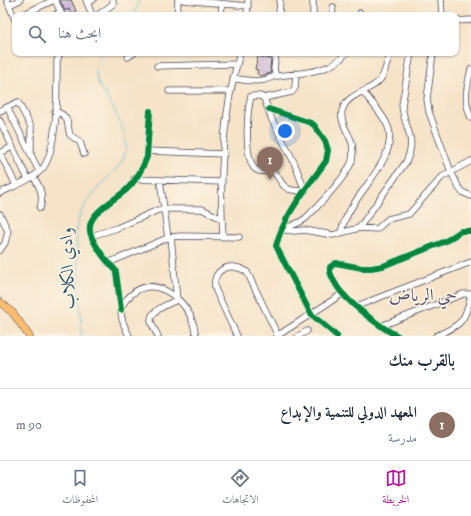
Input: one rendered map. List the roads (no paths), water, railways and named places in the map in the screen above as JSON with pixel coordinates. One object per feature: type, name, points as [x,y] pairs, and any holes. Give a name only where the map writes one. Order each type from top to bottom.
[{"type":"main road","points":[[0,302],[13,313],[29,336]]},
{"type":"street","points":[[8,3],[22,0]]},
{"type":"street","points":[[35,12],[55,0],[58,12]]},
{"type":"street","points":[[91,12],[86,2],[94,0]]},
{"type":"street","points":[[102,12],[113,4],[113,0]]},
{"type":"street","points":[[177,12],[178,0]]},
{"type":"street","points":[[183,0],[222,4],[248,3]]},
{"type":"street","points":[[279,12],[280,0]]},
{"type":"street","points":[[313,12],[314,0]]},
{"type":"street","points":[[441,0],[442,12]]},
{"type":"street","points":[[221,12],[222,4]]},
{"type":"street","points":[[332,12],[333,8]]},
{"type":"street","points":[[459,21],[471,20]]},
{"type":"street","points":[[0,194],[31,177],[44,166],[54,129],[57,61],[59,56]]},
{"type":"street","points":[[223,236],[221,206],[225,135],[233,78],[239,56]]},
{"type":"street","points":[[276,56],[274,69],[276,76]]},
{"type":"street","points":[[233,78],[246,81],[264,80],[276,76],[315,71],[333,65],[342,56]]},
{"type":"street","points":[[282,230],[306,218],[350,166],[353,148],[342,119],[342,110],[348,100],[373,86],[382,78],[390,56]]},
{"type":"street","points":[[359,228],[394,179],[411,152],[412,141],[402,105],[410,56]]},
{"type":"street","points":[[433,56],[427,105],[451,172],[462,192],[471,196]]},
{"type":"street","points":[[156,66],[237,64]]},
{"type":"street","points":[[471,68],[467,108],[471,118]]},
{"type":"street","points":[[296,74],[295,88],[292,92],[264,98],[260,96],[251,96],[249,102],[246,144],[254,168],[258,171],[271,171],[286,189],[291,191],[305,191]]},
{"type":"street","points":[[169,91],[231,91]]},
{"type":"street","points":[[341,233],[342,224],[349,210],[386,155],[389,143],[389,129],[379,112],[362,92]]},
{"type":"street","points":[[264,98],[276,128],[292,157],[305,191]]},
{"type":"street","points":[[0,111],[18,102],[31,127],[31,154]]},
{"type":"street","points":[[7,108],[39,171]]},
{"type":"street","points":[[269,109],[311,123],[325,141],[328,150],[326,161],[288,215],[276,246],[311,314],[337,336]]},
{"type":"street","points":[[55,111],[63,114],[67,119],[70,135],[80,142],[84,154]]},
{"type":"street","points":[[129,336],[122,320],[115,269],[108,263],[91,236],[90,225],[93,218],[126,190],[145,162],[148,151],[150,111]]},
{"type":"street","points":[[0,121],[12,147],[42,194],[40,208]]},
{"type":"street","points":[[12,147],[0,153],[2,162],[16,186]]},
{"type":"street","points":[[148,151],[224,154]]},
{"type":"street","points":[[282,230],[304,230],[333,234],[359,228],[376,229],[388,219],[409,214],[442,177],[471,163]]},
{"type":"street","points":[[134,179],[222,182]]},
{"type":"street","points":[[160,180],[170,237],[177,300]]},
{"type":"street","points":[[91,236],[117,228],[158,210],[164,209],[202,209],[222,219]]},
{"type":"street","points":[[0,214],[8,231],[5,243],[0,250]]},
{"type":"street","points":[[398,336],[381,326],[342,294],[329,272],[330,267],[336,263],[362,268],[383,266],[446,240],[461,231],[471,231]]},
{"type":"street","points":[[108,263],[170,237],[239,237]]},
{"type":"street","points":[[357,306],[471,262]]},
{"type":"street","points":[[237,336],[214,285],[216,277],[220,271],[227,267],[232,266],[240,268],[247,272],[278,336],[342,294]]},
{"type":"street","points":[[121,310],[126,300],[136,291],[149,286],[161,288],[170,293],[189,314],[196,336]]},
{"type":"street","points":[[381,326],[463,294],[471,295],[467,312],[462,321],[436,336]]},
{"type":"street","points":[[158,336],[151,322],[152,314],[177,300]]},
{"type":"street","points":[[298,336],[307,331]]},
{"type":"waterway","name":"وادي الكلاب","points":[[135,12],[139,0]]},
{"type":"waterway","name":"وادي الكلاب","points":[[82,336],[76,230],[78,221],[84,206],[89,199],[118,168],[124,157],[126,147],[124,132],[118,118],[108,99],[100,88],[97,80],[96,73],[99,56]]},
{"type":"place","name":"المعهد الدولي للتنمية والإبداع","points":[[270,180]]},
{"type":"district","name":"حي الرياض","points":[[423,296]]}]
